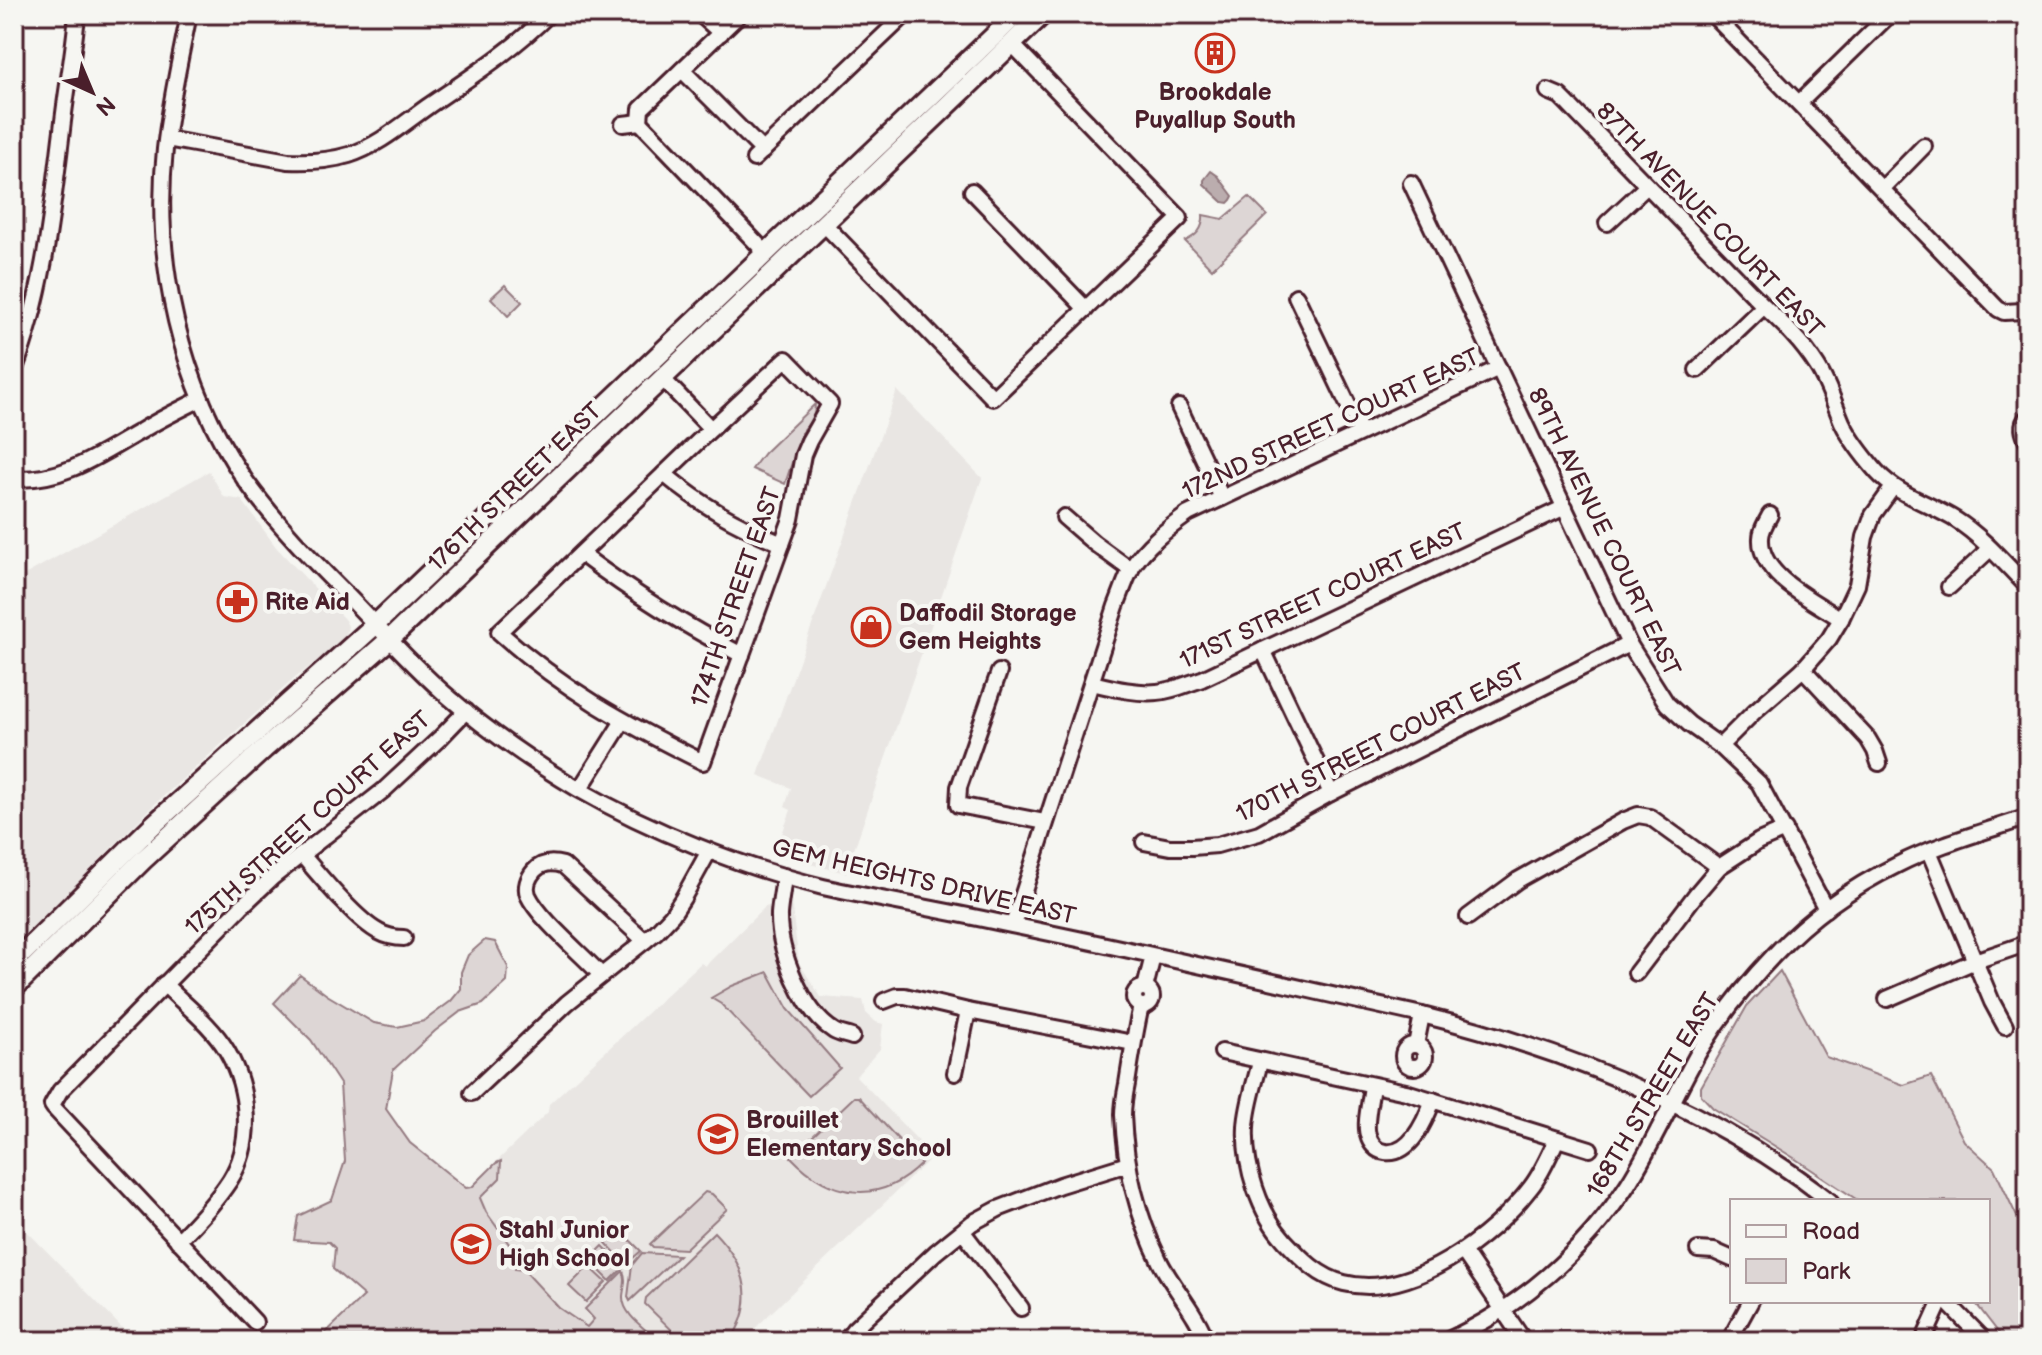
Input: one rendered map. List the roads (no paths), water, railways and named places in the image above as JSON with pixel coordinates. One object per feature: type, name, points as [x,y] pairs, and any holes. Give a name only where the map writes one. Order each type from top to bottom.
[{"type":"main road","name":"176TH STREET EAST","points":[[14,962],[152,826],[375,625],[1017,14]]},
{"type":"main road","points":[[1014,42],[1034,14]]},
{"type":"main road","name":"176TH STREET EAST","points":[[14,988],[143,860],[389,640],[1043,14]]},
{"type":"main road","points":[[824,224],[823,214],[904,135],[937,91]]},
{"type":"main road","points":[[698,346],[716,317],[769,266],[767,254]]},
{"type":"street","points":[[14,371],[31,324],[37,295],[54,194],[77,14]]},
{"type":"street","name":"GEM HEIGHTS DRIVE EAST","points":[[189,14],[167,139],[162,212],[169,287],[181,342],[201,399],[243,476],[296,543],[445,694],[515,748],[580,789],[666,833],[784,876],[1422,1015],[1576,1061],[1672,1103],[1770,1159],[1827,1199]]},
{"type":"street","points":[[167,139],[288,161],[329,160],[351,154],[379,141],[460,85],[521,40],[549,14]]},
{"type":"street","points":[[700,14],[721,33]]},
{"type":"street","points":[[740,14],[641,109],[640,122],[767,254]]},
{"type":"street","points":[[682,70],[758,155],[906,14]]},
{"type":"street","points":[[1799,103],[1890,14]]},
{"type":"street","points":[[1715,15],[1998,309],[2004,312],[2023,311]]},
{"type":"street","points":[[824,224],[993,398],[1086,309],[1180,218],[1014,42]]},
{"type":"street","name":"87TH AVENUE COURT EAST","points":[[1548,91],[1560,96],[1795,335],[1818,366],[1854,444],[1880,475],[1893,487],[1958,521],[2028,587]]},
{"type":"street","points":[[623,124],[640,122]]},
{"type":"street","points":[[1883,188],[1924,146]]},
{"type":"street","name":"89TH AVENUE COURT EAST","points":[[1411,183],[1629,644],[1667,704],[1720,746],[1759,783],[1826,909]]},
{"type":"street","points":[[1607,223],[1647,186]]},
{"type":"street","points":[[972,191],[1086,309]]},
{"type":"street","points":[[1296,296],[1361,432]]},
{"type":"street","points":[[1697,370],[1764,306]]},
{"type":"street","name":"174TH STREET EAST","points":[[623,721],[703,762],[791,519],[803,455],[830,404],[786,359],[711,429]]},
{"type":"street","name":"172ND STREET COURT EAST","points":[[1013,925],[1116,606],[1131,570],[1150,545],[1188,514],[1499,368]]},
{"type":"street","points":[[580,789],[623,721],[553,677],[499,632],[711,429],[663,379]]},
{"type":"street","points":[[14,479],[53,476],[85,464],[201,399]]},
{"type":"street","points":[[1179,407],[1222,498]]},
{"type":"street","points":[[2026,422],[2024,435],[2028,442]]},
{"type":"street","points":[[664,474],[691,497],[730,521],[782,544]]},
{"type":"street","points":[[1720,746],[1803,669],[1829,639],[1857,585],[1865,537],[1873,515],[1893,487]]},
{"type":"street","name":"171ST STREET COURT EAST","points":[[1092,683],[1156,692],[1202,679],[1565,507]]},
{"type":"street","points":[[1770,515],[1761,537],[1769,567],[1841,619]]},
{"type":"street","points":[[1064,517],[1131,570]]},
{"type":"street","points":[[1949,587],[1990,549]]},
{"type":"street","points":[[581,554],[659,610],[742,655]]},
{"type":"street","name":"170TH STREET COURT EAST","points":[[1144,842],[1192,847],[1217,845],[1259,833],[1331,793],[1629,644]]},
{"type":"street","points":[[1263,650],[1331,793]]},
{"type":"street","points":[[1803,669],[1868,739],[1879,763]]},
{"type":"street","points":[[999,672],[959,787],[958,805],[1045,822]]},
{"type":"street","name":"175TH STREET COURT EAST","points":[[178,1241],[54,1108],[53,1100],[241,907],[273,877],[384,790],[466,711]]},
{"type":"street","points":[[1468,917],[1539,867],[1638,815],[1650,817],[1719,867]]},
{"type":"street","name":"168TH STREET EAST","points":[[1446,1341],[1479,1325],[1526,1294],[1599,1224],[1627,1186],[1719,1022],[1795,934],[1826,909],[1897,865],[2028,817]]},
{"type":"street","points":[[1636,973],[1719,867],[1759,841],[1785,830]]},
{"type":"street","points":[[472,1093],[567,1003],[645,941],[672,915],[709,851]]},
{"type":"street","points":[[1929,851],[2005,1026]]},
{"type":"street","points":[[302,855],[376,931],[393,938],[404,938]]},
{"type":"street","points":[[601,975],[545,918],[529,896],[528,882],[536,868],[553,862],[563,865],[645,941]]},
{"type":"street","points":[[784,876],[779,916],[785,957],[793,976],[800,991],[820,1017],[834,1031],[852,1037]]},
{"type":"street","points":[[1887,999],[1975,961],[2028,943]]},
{"type":"street","points":[[1153,956],[1145,988],[1138,989],[1134,995],[1135,1002],[1141,1006],[1123,1112],[1128,1164],[1138,1205],[1160,1261],[1206,1341]]},
{"type":"street","points":[[164,984],[226,1050],[241,1083],[246,1111],[239,1161],[232,1177],[212,1206],[178,1241],[255,1322]]},
{"type":"street","points":[[884,1001],[905,996],[1133,1043]]},
{"type":"street","points":[[955,1073],[968,1011]]},
{"type":"street","points":[[1406,1092],[1411,1067],[1404,1062],[1402,1054],[1407,1046],[1416,1045],[1422,1015]]},
{"type":"street","points":[[1222,1052],[1406,1092],[1590,1149]]},
{"type":"street","points":[[1260,1062],[1246,1124],[1248,1162],[1260,1200],[1278,1234],[1290,1247],[1312,1268],[1342,1283],[1363,1287],[1393,1284],[1429,1270],[1463,1251],[1518,1202],[1543,1169],[1557,1139]]},
{"type":"street","points":[[1372,1085],[1366,1127],[1377,1150],[1385,1152],[1394,1152],[1406,1145],[1419,1130],[1433,1100]]},
{"type":"street","points":[[845,1341],[936,1252],[972,1223],[998,1209],[1060,1185],[1128,1164]]},
{"type":"street","points":[[963,1232],[1021,1308]]},
{"type":"street","points":[[1698,1250],[1714,1251],[1730,1258]]},
{"type":"street","points":[[1463,1251],[1524,1341]]},
{"type":"street","points":[[1729,1341],[1750,1303]]},
{"type":"street","points":[[1923,1341],[1943,1303]]},
{"type":"street","points":[[1946,1303],[1985,1341]]},
{"type":"place","name":"Brookdale Puyallup South","points":[[1215,53]]},
{"type":"place","name":"Rite Aid","points":[[237,602]]},
{"type":"place","name":"Daffodil Storage Gem Heights","points":[[871,627]]},
{"type":"place","name":"Brouillet Elementary School","points":[[718,1134]]},
{"type":"place","name":"Stahl Junior High School","points":[[471,1244]]}]
